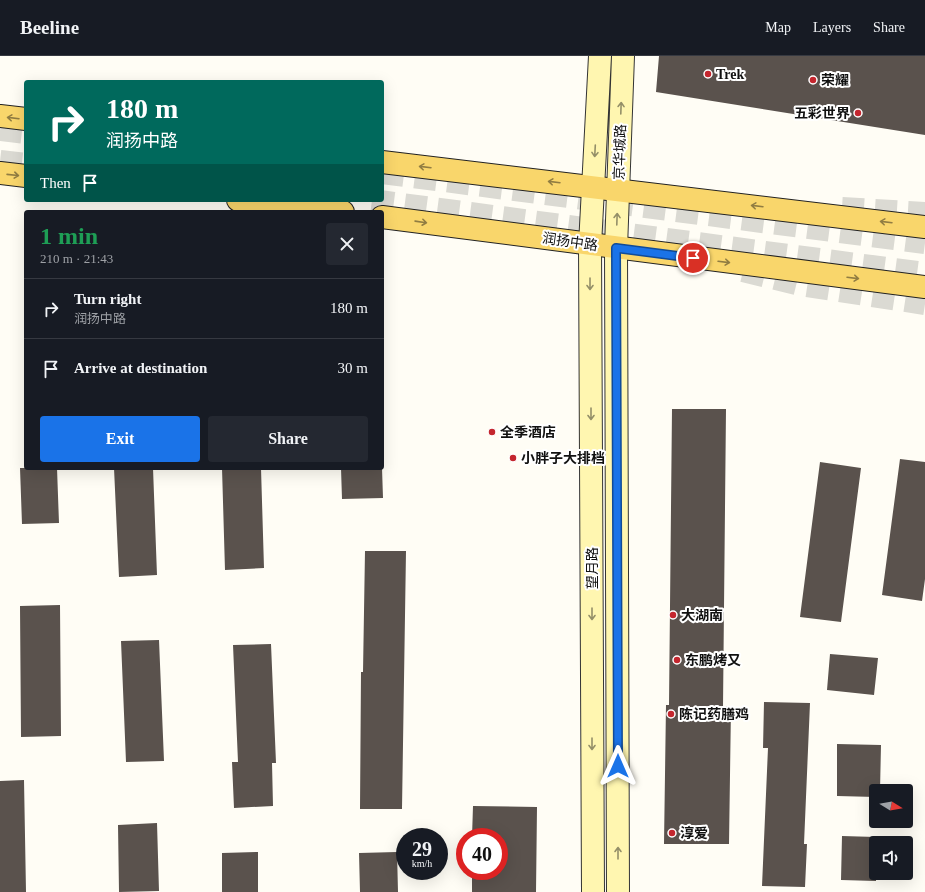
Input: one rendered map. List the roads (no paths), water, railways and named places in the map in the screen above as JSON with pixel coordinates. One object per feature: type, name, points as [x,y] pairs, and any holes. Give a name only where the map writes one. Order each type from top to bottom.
[{"type":"main road","points":[[0,116],[24,120]]},
{"type":"main road","points":[[384,162],[618,189],[925,227]]},
{"type":"main road","points":[[0,173],[24,176]]},
{"type":"main road","points":[[256,202],[326,210]]},
{"type":"main road","name":"润扬中路","points":[[384,217],[925,287]]},
{"type":"street","name":"京华城路","points":[[590,245],[600,56]]},
{"type":"street","name":"京华城路","points":[[616,248],[623,56]]},
{"type":"street","name":"望月路","points":[[590,245],[593,892]]},
{"type":"street","name":"望月路","points":[[616,248],[618,892]]},
{"type":"tunnel","points":[[0,130],[24,133]]},
{"type":"tunnel","points":[[0,161],[24,164]]},
{"type":"tunnel","points":[[384,173],[925,243]]},
{"type":"tunnel","points":[[384,202],[925,273]]},
{"type":"tunnel","points":[[842,208],[925,213]]},
{"type":"tunnel","points":[[743,271],[800,285],[925,304]]},
{"type":"place","name":"Trek","points":[[708,74]]},
{"type":"place","name":"荣耀","points":[[813,80]]},
{"type":"place","name":"五彩世界","points":[[858,113]]},
{"type":"place","name":"全季酒店","points":[[492,432]]},
{"type":"place","name":"小胖子大排档","points":[[513,458]]},
{"type":"place","name":"大湖南","points":[[673,615]]},
{"type":"place","name":"东鹏烤又","points":[[677,660]]},
{"type":"place","name":"陈记药膳鸡","points":[[671,714]]},
{"type":"place","name":"淳爱","points":[[672,833]]}]
